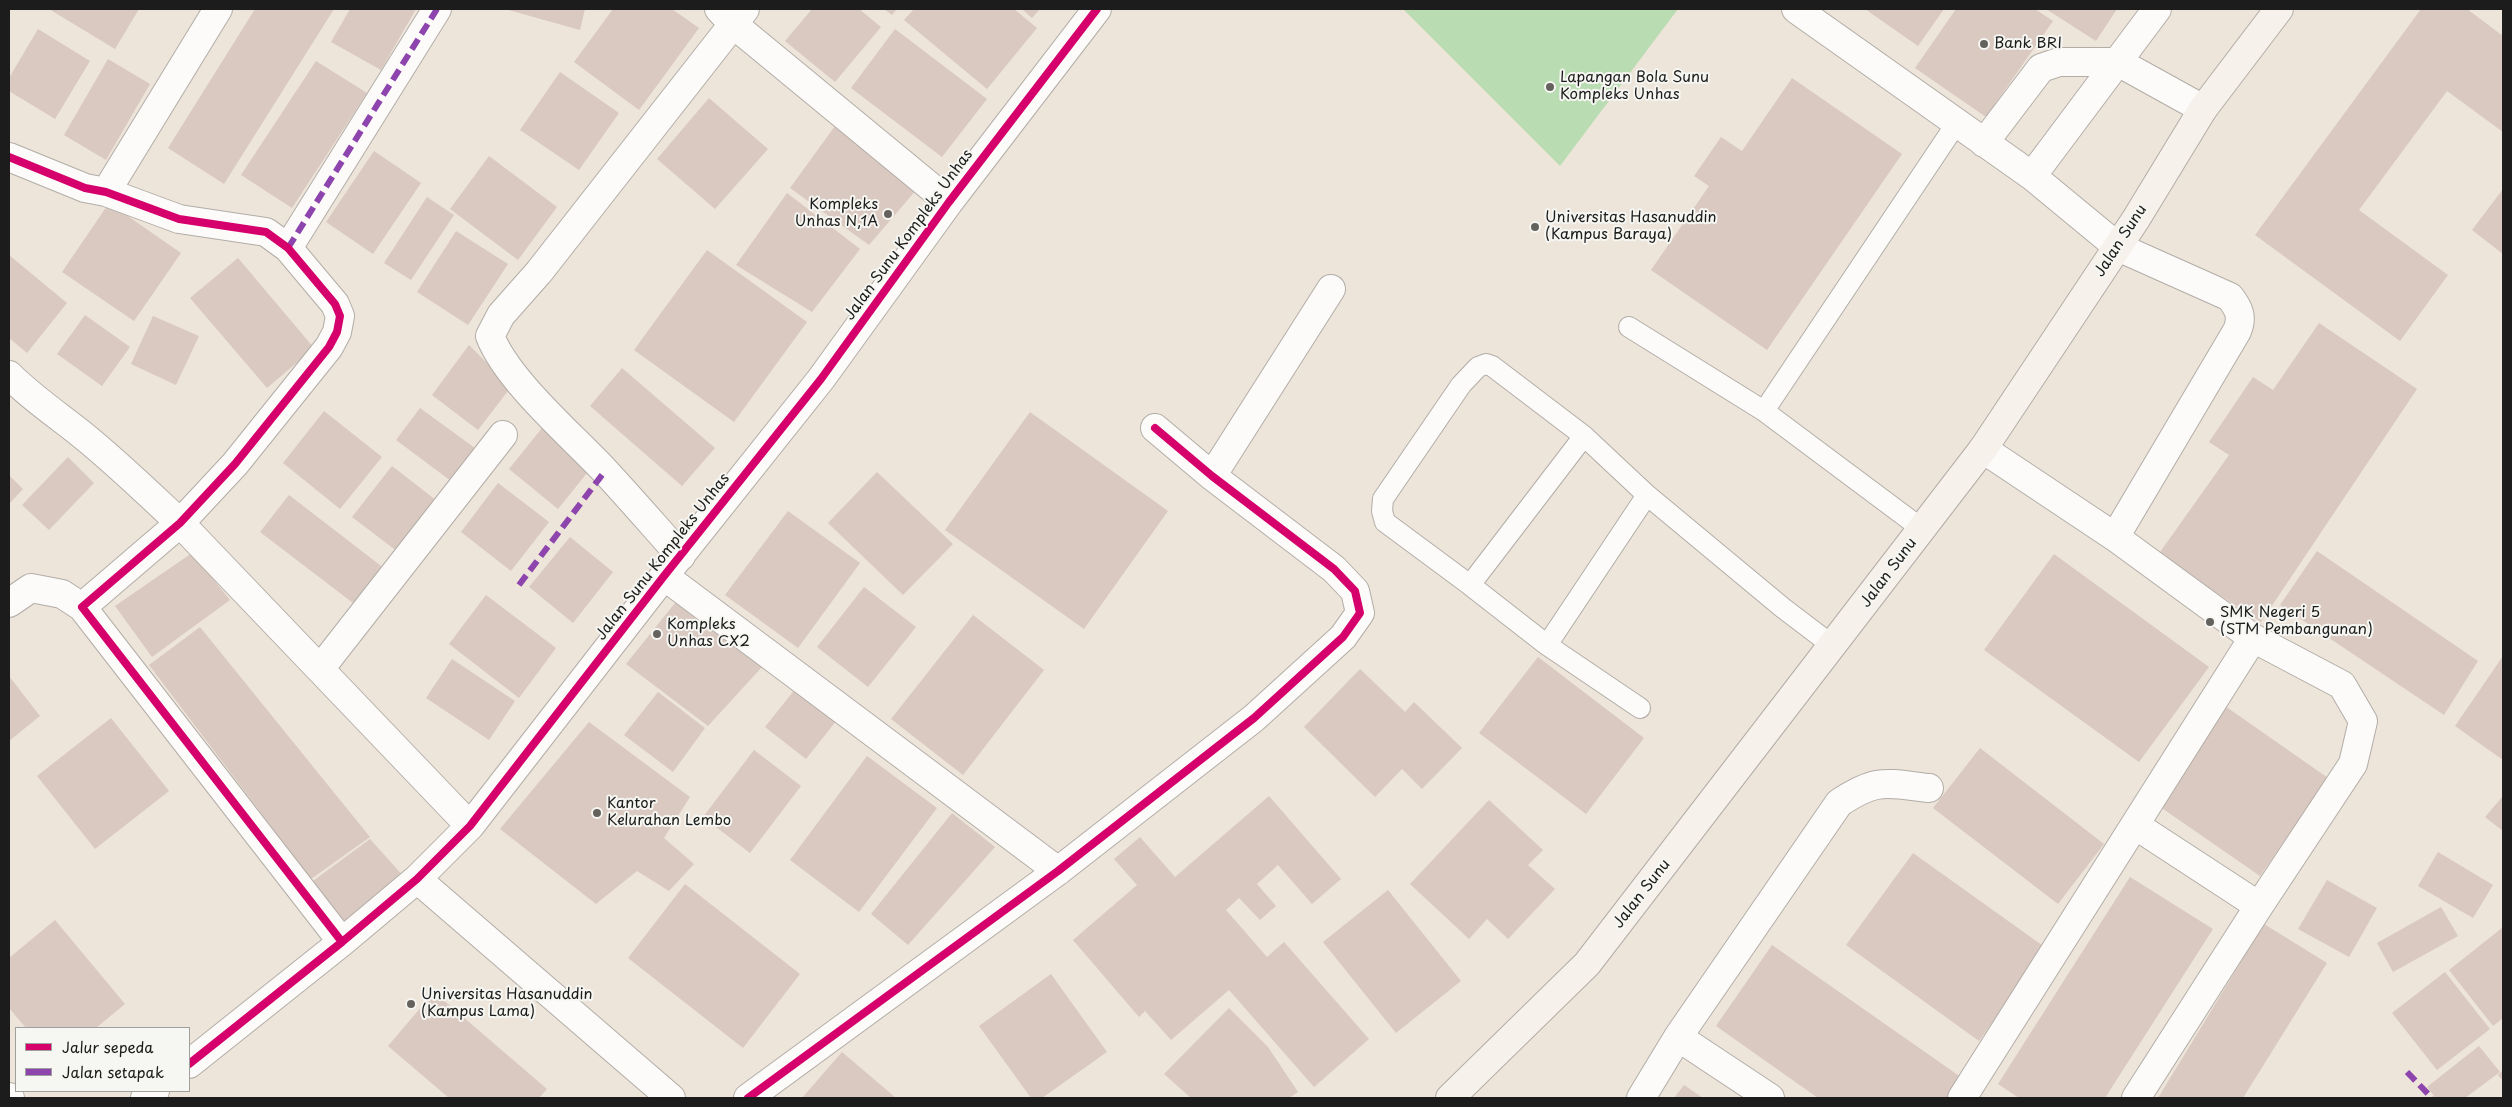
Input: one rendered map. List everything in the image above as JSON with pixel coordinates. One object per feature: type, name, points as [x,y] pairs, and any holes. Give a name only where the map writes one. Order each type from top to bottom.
[{"type":"main road","name":"Jalan Sunu","points":[[1450,1098],[1587,964],[1983,449],[2118,247],[2203,109],[2279,9]]},
{"type":"street","points":[[106,192],[218,9]]},
{"type":"street","points":[[288,248],[438,9]]},
{"type":"street","name":"Jalan Sunu Kompleks Unhas","points":[[190,1063],[342,942],[417,879],[470,826],[672,566],[821,379],[949,202],[1097,9]]},
{"type":"street","points":[[1796,9],[2032,176],[2118,247],[2230,297],[2237,306],[2241,320],[2237,331],[2115,537]]},
{"type":"street","points":[[2032,176],[2156,9]]},
{"type":"street","points":[[949,202],[733,14],[539,272],[501,315],[490,336],[496,350],[535,399],[605,470],[672,566],[1058,870]]},
{"type":"street","points":[[1984,143],[2041,68],[2059,62],[2118,62],[2203,109]]},
{"type":"street","points":[[9,157],[85,188],[106,192],[179,219],[266,232],[288,248],[334,304],[340,316],[337,332],[329,346],[235,464],[180,523],[82,607]]},
{"type":"street","points":[[1212,476],[1331,289]]},
{"type":"street","points":[[9,375],[23,389],[123,470],[180,523],[470,826]]},
{"type":"street","points":[[748,1098],[1058,870],[1254,718],[1343,637],[1360,612],[1355,591],[1334,570],[1212,476],[1155,428]]},
{"type":"street","points":[[320,669],[503,435]]},
{"type":"street","points":[[1983,449],[2115,537],[2253,638],[2342,685],[2363,720],[2353,764],[2136,1098]]},
{"type":"street","points":[[9,603],[31,588],[62,594],[82,607],[342,942]]},
{"type":"street","points":[[1962,1098],[2253,638]]},
{"type":"street","points":[[1641,1098],[1678,1038],[1839,803],[1861,789],[1882,783],[1928,788]]},
{"type":"street","points":[[2135,825],[2259,906]]},
{"type":"street","points":[[417,879],[671,1098]]},
{"type":"street","points":[[1678,1038],[1770,1098]]},
{"type":"lane","points":[[1764,411],[1956,124]]},
{"type":"lane","points":[[1629,327],[1764,411],[1922,529]]},
{"type":"lane","points":[[1640,708],[1547,646],[1470,584],[1385,522],[1382,511],[1382,499],[1461,385],[1478,367],[1486,364],[1492,366],[1584,436],[1647,495],[1783,608],[1833,646]]},
{"type":"lane","points":[[1470,584],[1584,436]]},
{"type":"lane","points":[[1547,646],[1647,495]]},
{"type":"green space","name":"Lapangan Bola Sunu Kompleks Unhas","points":[[1403,9],[1678,9],[1560,166]]},
{"type":"building","points":[[49,9],[139,9],[115,49]]},
{"type":"building","points":[[255,9],[334,9],[224,184],[168,148]]},
{"type":"building","points":[[350,9],[416,9],[381,70],[331,42]]},
{"type":"building","points":[[505,9],[585,9],[580,30]]},
{"type":"building","points":[[613,9],[672,9],[699,28],[639,110],[574,62]]},
{"type":"building","points":[[812,9],[859,9],[881,27],[835,82],[785,41]]},
{"type":"building","points":[[884,9],[897,9],[892,15]]},
{"type":"building","points":[[914,9],[1014,9],[1037,28],[987,89],[904,20]]},
{"type":"building","points":[[1022,9],[1040,9],[1032,18]]},
{"type":"building","points":[[1865,9],[1944,9],[1918,46]]},
{"type":"building","name":"Bank BRI","points":[[1956,9],[2035,9],[2053,21],[1986,117],[1915,68]]},
{"type":"building","points":[[2046,9],[2117,9],[2096,41]]},
{"type":"building","points":[[2421,9],[2467,9],[2503,36],[2503,132],[2447,91],[2359,210],[2448,275],[2400,341],[2255,235]]},
{"type":"building","points":[[38,29],[90,61],[55,119],[9,91],[9,78]]},
{"type":"building","points":[[895,29],[987,99],[942,157],[851,88]]},
{"type":"building","points":[[108,59],[150,84],[106,160],[64,135]]},
{"type":"building","points":[[316,61],[367,93],[292,208],[241,175]]},
{"type":"building","points":[[560,72],[619,113],[579,170],[520,130]]},
{"type":"building","points":[[1792,78],[1902,154],[1767,350],[1651,270],[1709,186],[1694,176],[1721,137],[1742,151]]},
{"type":"building","points":[[709,98],[768,149],[715,209],[657,159]]},
{"type":"building","points":[[835,126],[917,189],[869,245],[790,188]]},
{"type":"building","points":[[374,151],[421,183],[373,254],[326,222]]},
{"type":"building","points":[[489,156],[557,207],[518,260],[450,209]]},
{"type":"building","points":[[2503,189],[2503,254],[2472,230]]},
{"type":"building","points":[[787,193],[860,249],[812,312],[736,265]]},
{"type":"building","points":[[427,197],[454,215],[411,280],[384,263]]},
{"type":"building","points":[[109,203],[181,253],[134,321],[62,272]]},
{"type":"building","points":[[456,231],[508,264],[468,325],[417,292]]},
{"type":"building","points":[[707,250],[807,322],[734,422],[634,350]]},
{"type":"building","points":[[9,255],[67,303],[27,353],[9,338]]},
{"type":"building","points":[[238,258],[314,348],[267,388],[190,298]]},
{"type":"building","points":[[85,315],[130,347],[102,386],[57,354]]},
{"type":"building","points":[[153,316],[199,336],[176,385],[131,364]]},
{"type":"building","points":[[2319,323],[2417,389],[2261,622],[2158,555],[2229,455],[2209,442],[2253,377],[2273,390]]},
{"type":"building","points":[[469,345],[511,387],[478,430],[432,395]]},
{"type":"building","points":[[622,368],[715,448],[682,486],[590,406]]},
{"type":"building","points":[[420,408],[479,451],[455,484],[396,440]]},
{"type":"building","points":[[324,411],[382,457],[340,509],[283,463]]},
{"type":"building","points":[[1030,412],[1168,511],[1084,629],[945,530]]},
{"type":"building","points":[[546,423],[595,463],[558,509],[509,469]]},
{"type":"building","points":[[68,457],[94,483],[49,530],[22,505]]},
{"type":"building","points":[[392,466],[441,504],[402,555],[352,517]]},
{"type":"building","points":[[877,472],[953,544],[903,595],[828,523]]},
{"type":"building","points":[[9,475],[23,489],[9,504]]},
{"type":"building","points":[[498,483],[549,522],[511,571],[461,532]]},
{"type":"building","points":[[289,495],[385,569],[357,606],[260,532]]},
{"type":"building","points":[[788,511],[860,563],[798,648],[725,595]]},
{"type":"building","points":[[570,537],[613,572],[573,623],[529,587]]},
{"type":"building","points":[[2317,551],[2478,661],[2444,715],[2280,605]]},
{"type":"building","points":[[192,553],[230,600],[152,657],[115,606]]},
{"type":"building","points":[[2054,554],[2209,667],[2139,762],[1984,650]]},
{"type":"building","points":[[864,587],[916,627],[868,687],[817,647]]},
{"type":"building","points":[[486,595],[556,648],[519,698],[449,644]]},
{"type":"building","points":[[679,598],[762,667],[708,726],[626,664]]},
{"type":"building","points":[[973,615],[1044,670],[963,775],[891,719]]},
{"type":"building","points":[[200,627],[370,837],[311,879],[149,665]]},
{"type":"building","points":[[2503,656],[2503,760],[2455,726]]},
{"type":"building","points":[[1538,657],[1644,738],[1586,814],[1479,733]]},
{"type":"building","points":[[452,659],[515,701],[489,740],[426,698]]},
{"type":"building","points":[[1360,669],[1405,712],[1414,702],[1462,748],[1422,789],[1402,769],[1375,797],[1304,727]]},
{"type":"building","points":[[9,676],[40,716],[9,741]]},
{"type":"building","points":[[796,688],[837,720],[806,759],[765,727]]},
{"type":"building","points":[[658,692],[705,728],[673,772],[624,735]]},
{"type":"building","points":[[2225,706],[2328,778],[2260,876],[2156,804]]},
{"type":"building","points":[[111,718],[169,791],[95,849],[37,776]]},
{"type":"building","name":"Kantor Kelurahan Lembo","points":[[589,722],[690,797],[664,838],[694,864],[669,891],[637,871],[596,904],[500,829]]},
{"type":"building","points":[[1980,748],[2104,844],[2058,904],[1933,808]]},
{"type":"building","points":[[754,750],[801,786],[750,853],[703,817]]},
{"type":"building","points":[[867,756],[937,808],[859,912],[790,860]]},
{"type":"building","points":[[1269,796],[1341,879],[1312,904],[1278,865],[1257,884],[1276,906],[1260,920],[1239,898],[1226,910],[1267,957],[1284,942],[1369,1039],[1314,1087],[1229,990],[1171,1040],[1145,1011],[1139,1017],[1073,940],[1137,885],[1114,859],[1140,837],[1175,877]]},
{"type":"building","points":[[2503,796],[2503,831],[2485,817]]},
{"type":"building","points":[[1489,800],[1543,850],[1528,865],[1555,889],[1508,939],[1487,919],[1469,939],[1410,884]]},
{"type":"building","points":[[952,813],[995,847],[908,945],[871,914]]},
{"type":"building","points":[[370,839],[405,878],[348,927],[313,881]]},
{"type":"building","points":[[2438,852],[2493,885],[2473,918],[2418,886]]},
{"type":"building","points":[[1913,853],[2046,948],[1979,1041],[1846,945]]},
{"type":"building","points":[[2130,877],[2213,929],[2105,1098],[2019,1098],[1998,1084]]},
{"type":"building","points":[[2327,880],[2377,908],[2349,957],[2298,929]]},
{"type":"building","points":[[685,884],[800,974],[743,1048],[628,958]]},
{"type":"building","points":[[1388,890],[1461,981],[1396,1033],[1323,942]]},
{"type":"building","points":[[2441,907],[2458,936],[2393,972],[2377,943]]},
{"type":"building","points":[[55,920],[125,1004],[97,1027],[25,1027],[9,1008],[9,958]]},
{"type":"building","points":[[2264,924],[2327,963],[2243,1098],[2158,1098]]},
{"type":"building","points":[[2502,928],[2503,1018],[2493,1026],[2449,970]]},
{"type":"building","points":[[1772,945],[1965,1080],[1952,1098],[1818,1098],[1716,1026]]},
{"type":"building","points":[[2445,972],[2490,1029],[2437,1070],[2392,1013]]},
{"type":"building","points":[[1051,974],[1107,1052],[1042,1098],[1031,1098],[979,1026]]},
{"type":"building","points":[[434,992],[547,1089],[539,1098],[449,1098],[388,1046]]},
{"type":"building","points":[[1229,1008],[1268,1047],[1298,1092],[1289,1098],[1191,1098],[1164,1074]]},
{"type":"building","points":[[2479,1046],[2500,1072],[2465,1098],[2436,1098],[2427,1087]]},
{"type":"building","points":[[842,1052],[896,1098],[802,1098]]},
{"type":"building","points":[[2503,1070],[2503,1081],[2498,1075]]},
{"type":"building","points":[[1684,1085],[1703,1098],[1674,1098]]},
{"type":"marked path","points":[[288,248],[437,9]]},
{"type":"marked path","points":[[519,585],[605,471]]},
{"type":"marked path","points":[[2407,1072],[2432,1098]]},
{"type":"cycle path","points":[[190,1063],[342,942],[417,879],[470,826],[664,576],[821,379],[949,202],[1097,9]]},
{"type":"cycle path","points":[[9,157],[85,188],[106,192],[179,219],[266,232],[288,248],[335,304],[340,316],[337,332],[329,347],[235,464],[180,523],[82,607],[342,942]]},
{"type":"cycle path","points":[[748,1098],[1058,871],[1254,718],[1343,637],[1360,613],[1355,591],[1334,569],[1212,476],[1155,428]]},
{"type":"place","name":"Bank BRI","points":[[1984,44]]},
{"type":"place","name":"Lapangan Bola Sunu Kompleks Unhas","points":[[1550,87]]},
{"type":"place","name":"Kompleks Unhas N,1A","points":[[888,214]]},
{"type":"place","name":"Universitas Hasanuddin (Kampus Baraya)","points":[[1535,227]]},
{"type":"place","name":"SMK Negeri 5 (STM Pembangunan)","points":[[2210,622]]},
{"type":"place","name":"Kompleks Unhas CX2","points":[[657,634]]},
{"type":"place","name":"Kantor Kelurahan Lembo","points":[[597,813]]},
{"type":"place","name":"Universitas Hasanuddin (Kampus Lama)","points":[[411,1004]]}]
